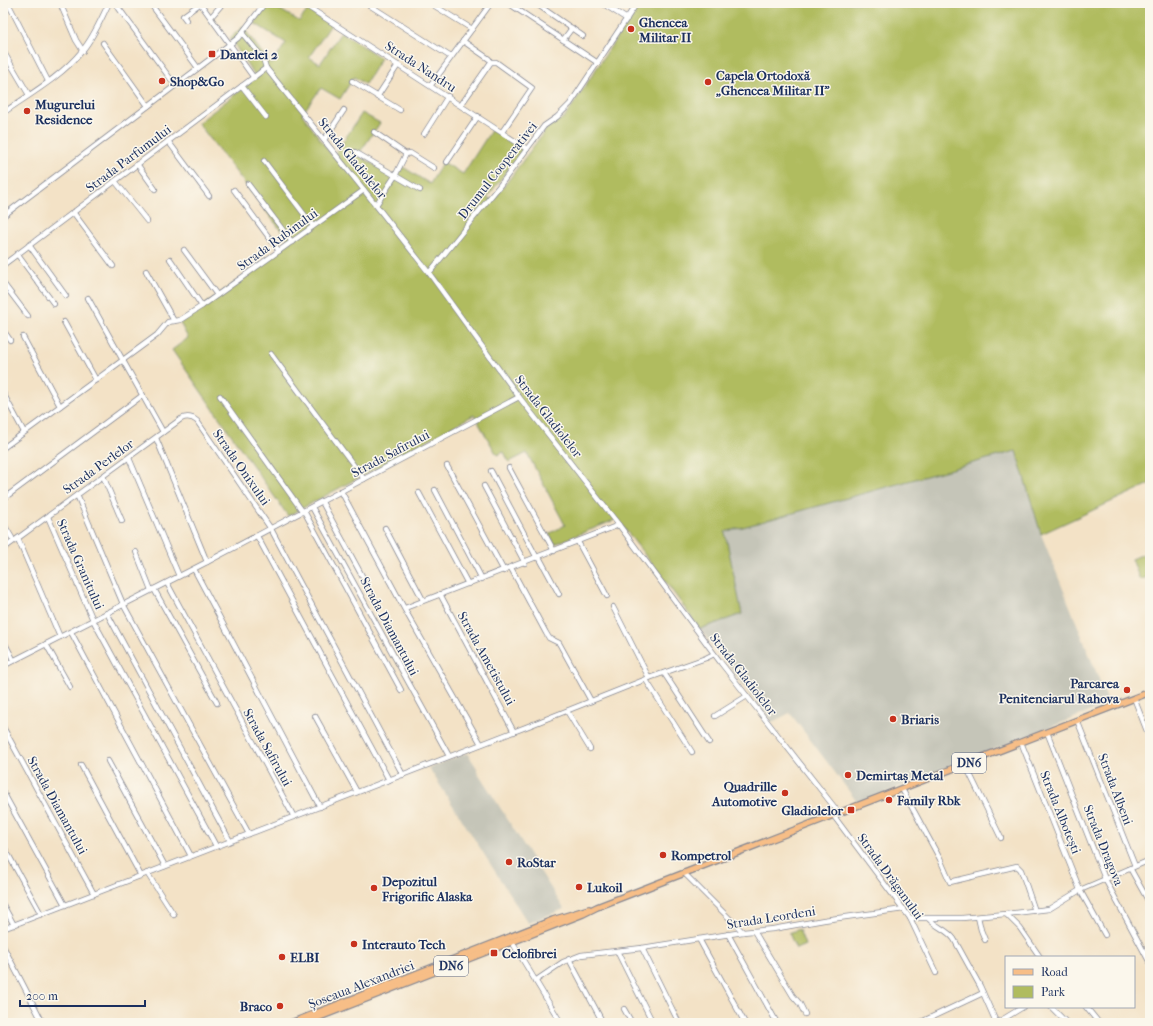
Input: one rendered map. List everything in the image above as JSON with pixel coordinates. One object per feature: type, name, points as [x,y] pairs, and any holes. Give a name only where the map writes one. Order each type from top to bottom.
[{"type":"main road","name":"DN6","points":[[836,814],[1150,692]]},
{"type":"main road","name":"Șoseaua Alexandriei","points":[[304,1023],[836,814]]},
{"type":"main road","name":"Șoseaua Alexandriei","points":[[291,1023],[553,920],[581,910],[597,907]]},
{"type":"street","points":[[8,3],[48,82]]},
{"type":"street","points":[[60,3],[76,40],[83,50]]},
{"type":"street","points":[[3,114],[67,67],[83,50],[109,3]]},
{"type":"street","points":[[115,3],[175,85]]},
{"type":"street","points":[[150,3],[198,68]]},
{"type":"street","points":[[186,20],[183,16],[201,3],[254,78]]},
{"type":"street","points":[[210,17],[223,3]]},
{"type":"street","points":[[3,216],[230,44],[242,33],[265,3]]},
{"type":"street","name":"Strada Nandru","points":[[302,3],[448,96],[527,149]]},
{"type":"street","points":[[366,3],[451,57]]},
{"type":"street","points":[[430,3],[472,29]]},
{"type":"street","points":[[431,85],[491,3]]},
{"type":"street","points":[[508,3],[598,63]]},
{"type":"street","points":[[602,3],[627,19]]},
{"type":"street","name":"Drumul Cooperativei","points":[[429,273],[501,184],[544,126],[557,117],[570,104],[637,3]]},
{"type":"street","points":[[538,5],[583,36]]},
{"type":"street","points":[[563,40],[572,28]]},
{"type":"street","name":"Strada Gladiolelor","points":[[242,33],[262,58],[266,68],[376,204],[429,273],[519,396],[619,525],[714,654],[836,814]]},
{"type":"street","points":[[463,41],[489,59]]},
{"type":"street","points":[[103,43],[148,106]]},
{"type":"street","points":[[3,51],[29,95]]},
{"type":"street","points":[[461,105],[491,62],[496,62],[532,88],[502,132]]},
{"type":"street","points":[[377,96],[398,65]]},
{"type":"street","name":"Strada Parfumului","points":[[3,265],[266,68]]},
{"type":"street","points":[[352,82],[400,110]]},
{"type":"street","points":[[242,86],[266,117]]},
{"type":"street","points":[[424,134],[448,96]]},
{"type":"street","points":[[324,140],[344,110]]},
{"type":"street","points":[[447,162],[478,116]]},
{"type":"street","points":[[374,132],[406,154],[410,153],[434,168]]},
{"type":"street","points":[[168,141],[209,196]]},
{"type":"street","points":[[355,152],[420,190]]},
{"type":"street","points":[[376,204],[395,176],[406,154]]},
{"type":"street","points":[[264,161],[313,226]]},
{"type":"street","points":[[137,164],[156,189]]},
{"type":"street","points":[[115,181],[147,221]]},
{"type":"street","points":[[248,184],[292,242]]},
{"type":"street","points":[[234,190],[279,251]]},
{"type":"street","name":"Strada Rubinului","points":[[3,448],[123,361],[157,335],[168,322],[180,320],[202,306],[364,190]]},
{"type":"street","points":[[73,212],[113,266]]},
{"type":"street","points":[[29,245],[66,296]]},
{"type":"street","points":[[184,250],[217,295]]},
{"type":"street","points":[[17,254],[54,304]]},
{"type":"street","points":[[170,259],[202,306]]},
{"type":"street","points":[[146,271],[174,320]]},
{"type":"street","points":[[3,282],[28,316]]},
{"type":"street","points":[[88,298],[163,432]]},
{"type":"street","points":[[64,322],[96,380]]},
{"type":"street","points":[[3,330],[10,340]]},
{"type":"street","points":[[23,337],[60,406]]},
{"type":"street","points":[[271,354],[364,479]]},
{"type":"street","points":[[3,393],[24,432]]},
{"type":"street","points":[[3,499],[143,395]]},
{"type":"street","points":[[220,396],[304,512],[401,690]]},
{"type":"street","name":"Strada Safirului","points":[[3,666],[304,512],[519,396]]},
{"type":"street","name":"Strada Perlelor","points":[[3,549],[181,419],[185,417],[193,418]]},
{"type":"street","name":"Strada Onixului","points":[[193,418],[197,421],[271,529]]},
{"type":"street","points":[[156,438],[207,562]]},
{"type":"street","points":[[128,458],[179,576]]},
{"type":"street","points":[[448,466],[504,571]]},
{"type":"street","points":[[509,468],[554,551]]},
{"type":"street","points":[[491,471],[559,594]]},
{"type":"street","points":[[103,476],[122,521]]},
{"type":"street","points":[[484,486],[525,563]]},
{"type":"street","points":[[435,490],[482,579]]},
{"type":"street","points":[[341,491],[404,608],[481,744]]},
{"type":"street","points":[[419,493],[468,584]]},
{"type":"street","points":[[77,496],[123,604],[249,834]]},
{"type":"street","points":[[322,502],[367,585]]},
{"type":"street","name":"Strada Diamantului","points":[[312,507],[449,756]]},
{"type":"street","name":"Strada Granitului","points":[[48,517],[93,620]]},
{"type":"street","points":[[3,523],[12,538]]},
{"type":"street","points":[[404,608],[538,558],[619,525]]},
{"type":"street","points":[[385,528],[423,600]]},
{"type":"street","points":[[271,529],[403,775]]},
{"type":"street","points":[[257,536],[389,780]]},
{"type":"street","points":[[18,538],[60,637]]},
{"type":"street","points":[[578,542],[607,596]]},
{"type":"street","points":[[136,552],[153,589],[217,703]]},
{"type":"street","points":[[512,568],[546,633],[549,638],[559,643],[591,701]]},
{"type":"street","name":"Strada Safirului","points":[[194,569],[320,807]]},
{"type":"street","name":"Strada Safirului","points":[[166,583],[294,817]]},
{"type":"street","name":"Strada Ametistului","points":[[440,594],[514,732]]},
{"type":"street","points":[[613,607],[648,679],[692,752]]},
{"type":"street","points":[[107,613],[230,841]]},
{"type":"street","points":[[93,620],[216,846]]},
{"type":"street","points":[[71,632],[191,856]]},
{"type":"street","points":[[3,640],[14,661]]},
{"type":"street","points":[[46,644],[70,687]]},
{"type":"street","points":[[3,929],[714,654]]},
{"type":"street","points":[[664,673],[709,742]]},
{"type":"street","points":[[715,716],[746,696]]},
{"type":"street","points":[[1134,698],[1150,739]]},
{"type":"street","points":[[567,711],[590,749]]},
{"type":"street","points":[[315,716],[356,792]]},
{"type":"street","name":"Strada Albeni","points":[[1078,720],[1135,866]]},
{"type":"street","name":"Strada Diamantului","points":[[3,727],[94,894]]},
{"type":"street","name":"Strada Dragova","points":[[1048,732],[1105,879],[1150,963]]},
{"type":"street","name":"Strada Albotești","points":[[1021,742],[1080,890],[1105,935]]},
{"type":"street","points":[[108,761],[165,866]]},
{"type":"street","points":[[966,764],[1001,838]]},
{"type":"street","points":[[81,766],[141,876]]},
{"type":"street","points":[[902,789],[940,859],[950,882],[1018,866],[1021,870],[1036,911]]},
{"type":"street","points":[[3,792],[65,905]]},
{"type":"street","name":"Strada Drăganului","points":[[836,814],[910,918],[936,973]]},
{"type":"street","points":[[3,845],[41,914]]},
{"type":"street","points":[[910,918],[978,917],[1036,911],[1054,907],[1080,890],[1150,860]]},
{"type":"street","points":[[1130,868],[1150,904]]},
{"type":"street","points":[[147,873],[174,915]]},
{"type":"street","points":[[684,873],[743,932]]},
{"type":"street","points":[[3,904],[14,925]]},
{"type":"street","name":"Strada Leordeni","points":[[535,981],[569,959],[581,955],[642,948],[904,909]]},
{"type":"street","points":[[1006,914],[1020,928],[1039,956]]},
{"type":"street","points":[[978,917],[985,940]]},
{"type":"street","points":[[928,918],[952,936],[980,986],[996,1022],[1021,1008]]},
{"type":"street","points":[[754,931],[805,1014]]},
{"type":"street","points":[[728,934],[777,1023]]},
{"type":"street","points":[[699,939],[745,1023]]},
{"type":"street","points":[[512,942],[561,1023]]},
{"type":"street","points":[[3,946],[43,1023]]},
{"type":"street","points":[[642,948],[679,1023]]},
{"type":"street","points":[[617,951],[653,1023]]},
{"type":"street","points":[[569,959],[603,1023]]},
{"type":"street","points":[[919,1023],[983,993]]},
{"type":"street","points":[[1052,1008],[1067,1023]]},
{"type":"street","points":[[1087,1008],[1099,1023]]},
{"type":"street","points":[[624,1009],[632,1023]]},
{"type":"shaded area","points":[[1016,451],[1041,534],[1109,704],[858,803],[790,713],[772,722],[700,629],[742,614],[725,532]]},
{"type":"shaded area","points":[[467,753],[564,909],[528,923],[429,768]]},
{"type":"green space","points":[[269,3],[299,21],[308,10],[331,25],[309,57],[320,64],[341,32],[381,58],[365,84],[354,77],[340,99],[321,88],[302,114],[333,157],[362,113],[380,123],[358,155],[396,178],[403,167],[430,184],[443,162],[463,174],[492,129],[524,150],[487,197],[493,201],[547,128],[565,117],[639,3],[1150,3],[1150,484],[1041,534],[1016,451],[725,532],[742,614],[700,629],[617,519],[555,544],[549,534],[565,525],[527,453],[509,462],[504,452],[497,455],[474,415],[288,516],[172,350],[188,338],[180,323],[290,242],[198,123],[256,78],[230,38],[243,27],[271,65],[286,43],[254,23]]},
{"type":"green space","points":[[1146,553],[1150,563],[1150,576],[1140,580],[1132,559]]},
{"type":"green space","points":[[799,929],[805,945],[796,949],[789,933]]},
{"type":"place","name":"Ghencea Militar II","points":[[631,29]]},
{"type":"place","name":"Dantelei 2","points":[[212,54]]},
{"type":"place","name":"Shop&Go","points":[[162,81]]},
{"type":"place","name":"Capela Ortodoxă „Ghencea Militar II”","points":[[708,82]]},
{"type":"place","name":"Mugurelui Residence","points":[[27,111]]},
{"type":"place","name":"Parcarea Penitenciarul Rahova","points":[[1127,690]]},
{"type":"place","name":"Briaris","points":[[893,719]]},
{"type":"place","name":"Demirtaș Metal","points":[[848,775]]},
{"type":"place","name":"Quadrille Automotive","points":[[785,793]]},
{"type":"place","name":"Family Rbk","points":[[889,800]]},
{"type":"place","name":"Gladiolelor","points":[[851,810]]},
{"type":"place","name":"Rompetrol","points":[[663,855]]},
{"type":"place","name":"RoStar","points":[[509,862]]},
{"type":"place","name":"Lukoil","points":[[579,887]]},
{"type":"place","name":"Depozitul Frigorific Alaska","points":[[374,888]]},
{"type":"place","name":"Interauto Tech","points":[[354,944]]},
{"type":"place","name":"Celofibrei","points":[[494,953]]},
{"type":"place","name":"ELBI","points":[[282,957]]},
{"type":"place","name":"Braco","points":[[280,1006]]}]
